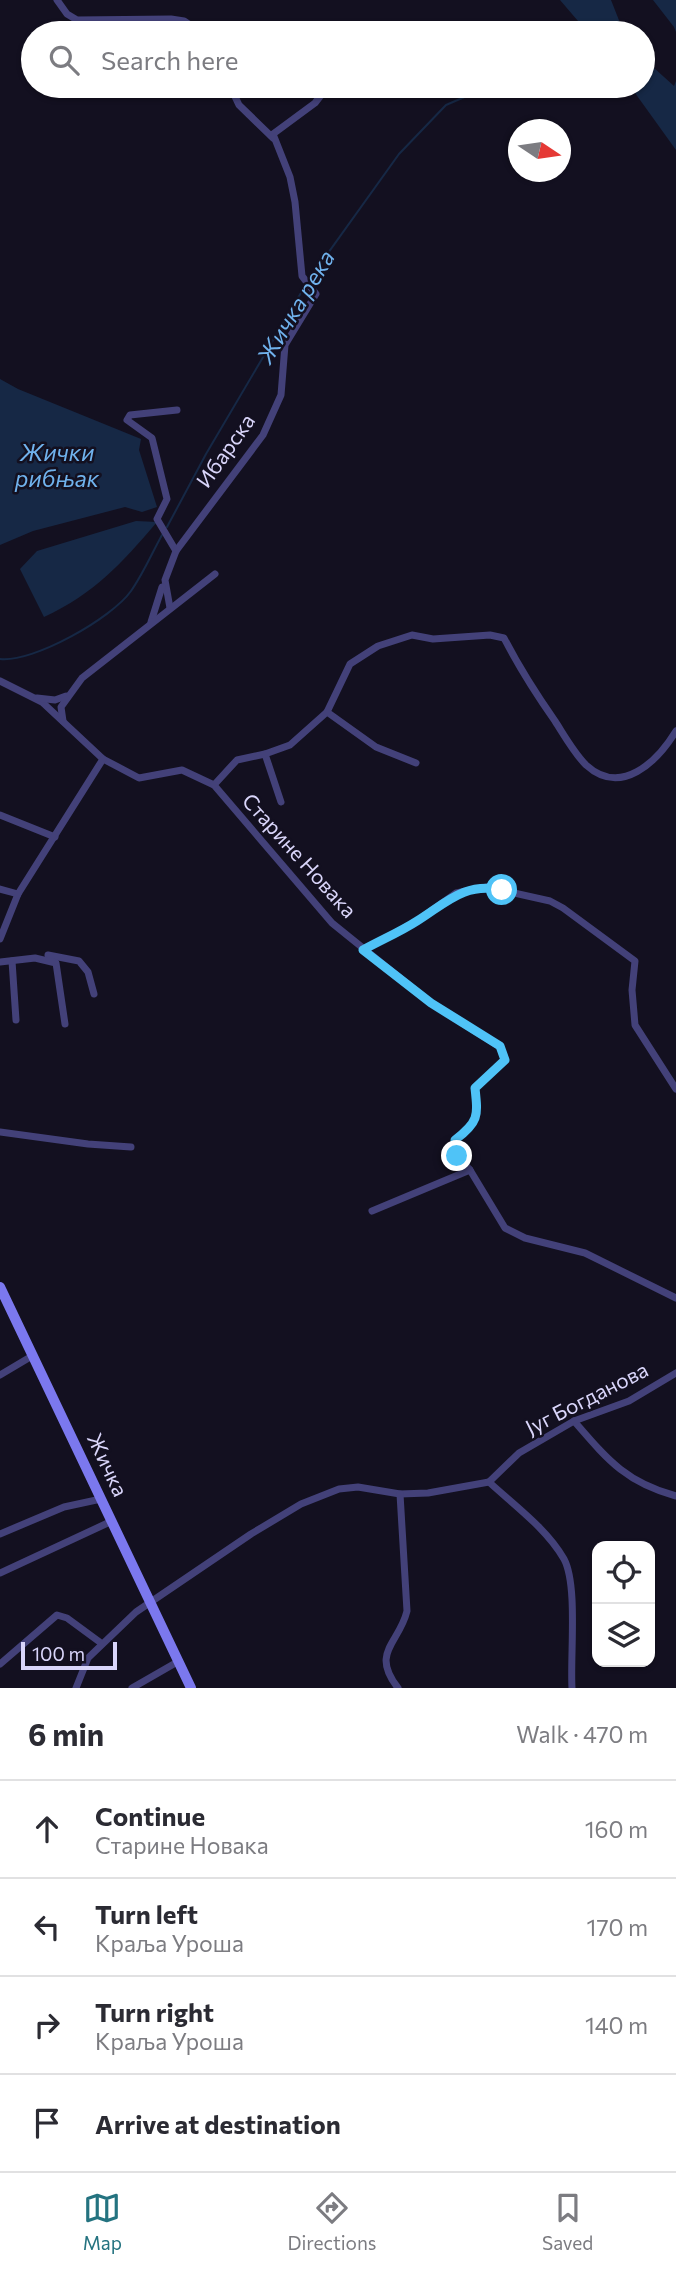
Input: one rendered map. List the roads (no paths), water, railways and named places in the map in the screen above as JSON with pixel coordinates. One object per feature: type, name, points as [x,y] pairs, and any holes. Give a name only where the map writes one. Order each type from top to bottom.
[{"type":"main road","name":"Жичка","points":[[0,1287],[191,1688]]},
{"type":"street","points":[[57,0],[62,10],[71,18],[86,21],[180,21]]},
{"type":"street","points":[[236,98],[239,105],[274,139]]},
{"type":"street","points":[[274,139],[275,130],[303,113],[317,98]]},
{"type":"street","name":"Ибарска","points":[[150,623],[176,551],[263,435],[281,395],[285,345],[316,291],[301,272],[298,225],[290,177],[274,139]]},
{"type":"street","points":[[176,551],[168,533],[157,519],[167,496],[153,441],[127,420],[130,415],[177,410]]},
{"type":"street","points":[[64,722],[60,714],[66,696],[82,678],[215,575]]},
{"type":"street","points":[[165,579],[170,608]]},
{"type":"street","points":[[214,785],[237,760],[290,745],[327,712],[350,664],[389,640],[412,635],[433,639],[490,635],[504,638],[522,673],[584,763],[610,778],[629,778],[652,762],[676,731]]},
{"type":"street","points":[[0,681],[33,697],[55,700],[66,696]]},
{"type":"street","name":"Старине Новака","points":[[33,697],[103,759],[139,778],[182,770],[214,785],[332,923],[431,1003],[500,1046],[505,1060],[475,1088],[477,1115],[471,1128],[455,1140],[457,1156],[470,1170]]},
{"type":"street","points":[[327,712],[376,747],[416,763]]},
{"type":"street","points":[[265,754],[281,802]]},
{"type":"street","points":[[0,940],[18,894],[103,759]]},
{"type":"street","points":[[0,815],[55,837]]},
{"type":"street","points":[[363,950],[418,921],[456,893],[474,888],[487,887],[550,901],[635,961],[632,990],[635,1025],[676,1089]]},
{"type":"street","points":[[0,889],[18,894]]},
{"type":"street","points":[[0,960],[48,955],[79,961],[88,972],[94,994]]},
{"type":"street","points":[[0,960],[48,959],[56,963],[65,1024]]},
{"type":"street","points":[[12,961],[16,1020]]},
{"type":"street","points":[[0,1132],[131,1147]]},
{"type":"street","points":[[372,1211],[470,1170],[505,1228],[525,1238],[585,1253],[676,1298]]},
{"type":"street","points":[[0,1375],[32,1356]]},
{"type":"street","name":"Југ Богданова","points":[[489,1482],[519,1453],[574,1421],[629,1401],[676,1373]]},
{"type":"street","points":[[574,1421],[619,1471],[638,1483],[676,1496]]},
{"type":"street","points":[[76,1688],[88,1658],[101,1643],[150,1603],[251,1534],[302,1504],[339,1489],[358,1487],[400,1494],[489,1482],[547,1536],[565,1561],[571,1587],[572,1688]]},
{"type":"street","points":[[398,1688],[385,1667],[386,1652],[404,1625],[407,1611],[400,1494]]},
{"type":"street","points":[[0,1534],[64,1507],[101,1499]]},
{"type":"street","points":[[0,1573],[112,1521]]},
{"type":"street","points":[[0,1664],[57,1615],[67,1618],[101,1643]]},
{"type":"street","points":[[132,1688],[179,1661]]},
{"type":"water","points":[[560,0],[611,0],[619,21],[578,21]]},
{"type":"water","points":[[653,0],[676,0],[676,32],[674,27]]},
{"type":"water","points":[[655,69],[674,86],[676,81],[676,150],[639,98],[655,98]]},
{"type":"water","name":"Жички рибњак","points":[[0,379],[18,389],[141,439],[139,450],[157,507],[142,512],[125,507],[33,531],[0,545]]},
{"type":"water","name":"Жички рибњак","points":[[136,521],[157,522],[93,587],[44,617],[20,569],[37,551]]},
{"type":"waterway","name":"Жичка река","points":[[308,281],[399,154],[446,105],[462,98]]},
{"type":"waterway","name":"Жичка река","points":[[167,527],[206,454],[305,286]]},
{"type":"waterway","points":[[0,659],[32,654],[71,637],[107,614],[131,591],[162,535]]}]
